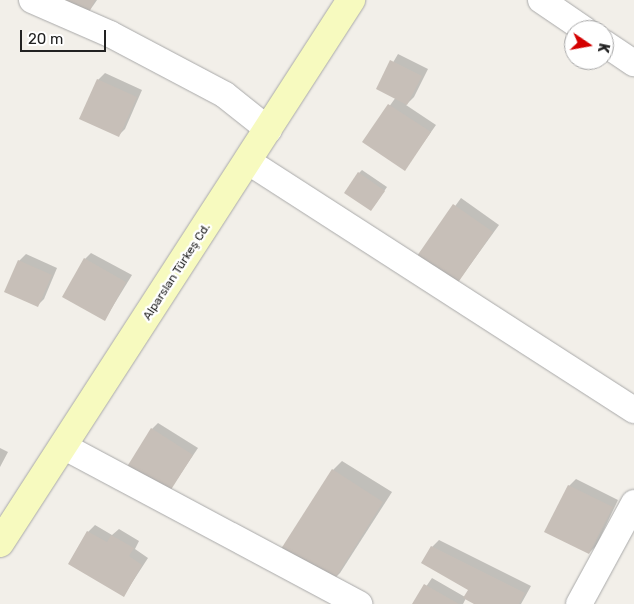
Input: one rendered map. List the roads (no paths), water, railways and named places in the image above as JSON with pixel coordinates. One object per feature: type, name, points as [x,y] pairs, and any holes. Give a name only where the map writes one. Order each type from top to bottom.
[{"type":"street","points":[[32,0],[110,34],[226,95],[269,130]]},
{"type":"street","name":"Alparslan Türkeş Cd.","points":[[0,543],[249,162],[351,0]]},
{"type":"street","points":[[541,0],[570,20]]},
{"type":"street","points":[[614,50],[634,63]]},
{"type":"street","points":[[249,162],[634,410]]},
{"type":"street","points":[[63,446],[359,604]]},
{"type":"street","points":[[579,604],[634,503]]}]
